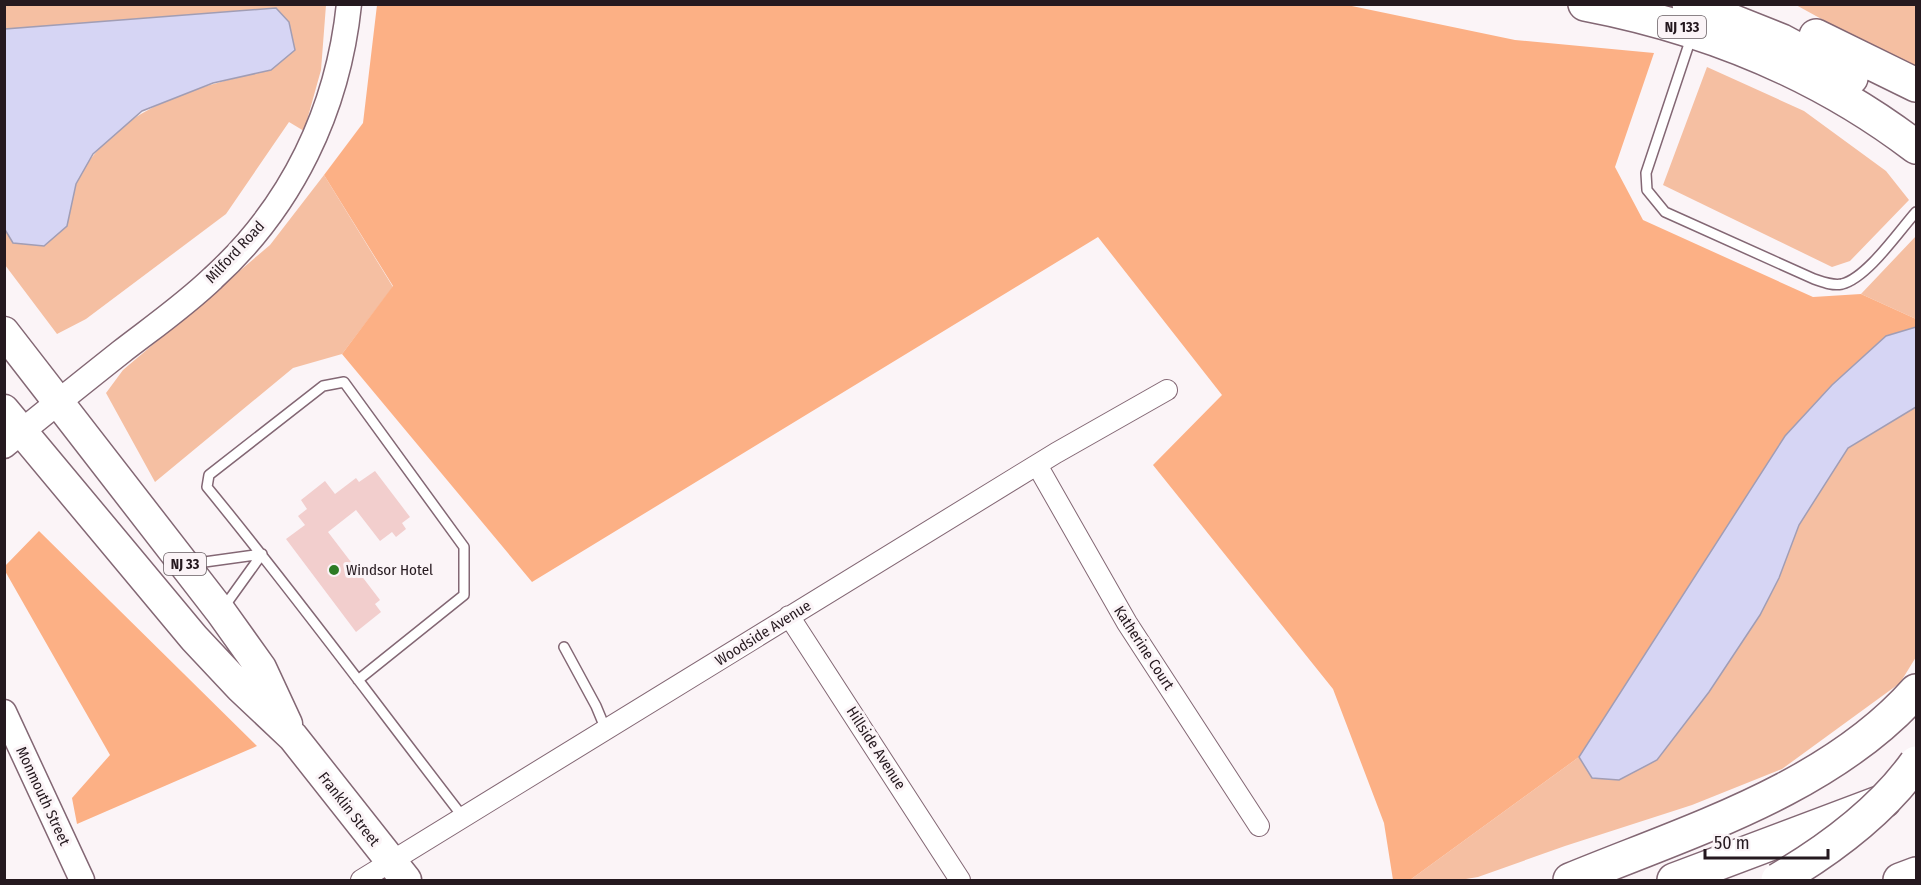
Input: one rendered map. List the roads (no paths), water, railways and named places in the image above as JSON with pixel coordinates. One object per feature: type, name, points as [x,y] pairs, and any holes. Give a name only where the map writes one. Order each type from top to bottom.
[{"type":"highway","name":"NJ 133","points":[[1585,4],[1691,17],[1774,63]]},
{"type":"highway","points":[[1734,4],[1843,48],[1917,85]]},
{"type":"highway","points":[[1691,17],[1755,29],[1815,58],[1857,82],[1917,123]]},
{"type":"highway","points":[[1774,63],[1844,96],[1917,147]]},
{"type":"highway","points":[[1774,63],[1859,119],[1917,169]]},
{"type":"highway","points":[[1570,880],[1755,803],[1802,780],[1868,736],[1917,691]]},
{"type":"highway","points":[[1778,880],[1845,835],[1893,791],[1917,763]]},
{"type":"highway","points":[[1674,880],[1917,788]]},
{"type":"highway","points":[[1900,880],[1917,874]]},
{"type":"main road","name":"NJ 33","points":[[4,332],[221,612],[261,668],[293,738]]},
{"type":"main road","name":"NJ 33","points":[[10,429],[194,638],[293,738]]},
{"type":"main road","name":"Franklin Street","points":[[293,738],[398,871]]},
{"type":"street","name":"Milford Road","points":[[10,429],[59,402],[212,280],[264,222],[308,153],[329,105],[341,59],[350,4]]},
{"type":"street","name":"Woodside Avenue","points":[[361,880],[398,871],[463,817],[1037,465],[1167,390]]},
{"type":"street","name":"Katherine Court","points":[[1037,465],[1127,623],[1259,826]]},
{"type":"street","name":"Hillside Avenue","points":[[789,616],[960,880]]},
{"type":"street","name":"Monmouth Street","points":[[4,712],[82,880]]},
{"type":"lane","points":[[1691,17],[1646,173],[1647,190],[1665,213],[1814,279],[1834,284],[1850,281],[1863,272],[1917,212]]},
{"type":"lane","points":[[358,680],[464,595],[464,547],[344,382],[323,386],[209,475],[207,487],[262,554],[358,680],[463,817]]},
{"type":"lane","points":[[185,565],[262,554]]},
{"type":"lane","points":[[221,612],[262,554]]},
{"type":"lane","points":[[564,647],[606,730]]},
{"type":"water","points":[[276,8],[289,22],[295,50],[271,70],[213,83],[142,111],[93,154],[76,184],[67,226],[44,246],[13,243],[4,228],[5,29]]},
{"type":"water","points":[[1916,327],[1916,407],[1848,448],[1799,525],[1779,578],[1760,615],[1709,692],[1657,760],[1619,780],[1592,778],[1579,757],[1785,436],[1832,385],[1886,336]]},
{"type":"place","name":"Windsor Hotel","points":[[334,570]]}]
